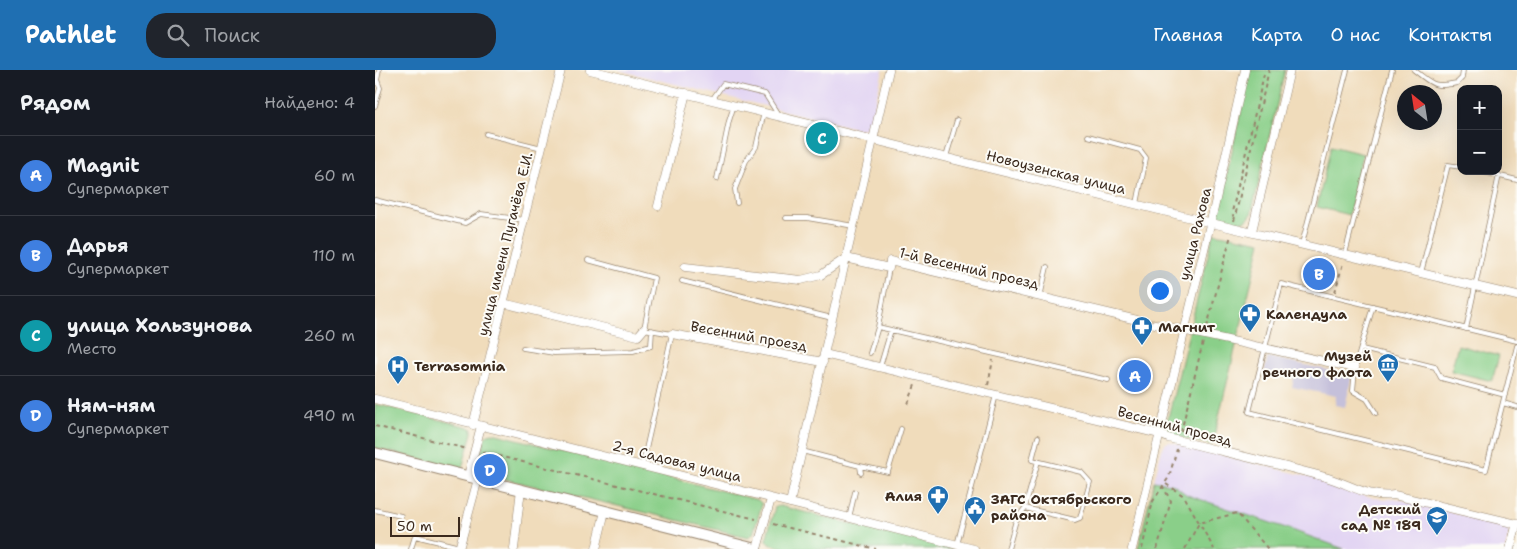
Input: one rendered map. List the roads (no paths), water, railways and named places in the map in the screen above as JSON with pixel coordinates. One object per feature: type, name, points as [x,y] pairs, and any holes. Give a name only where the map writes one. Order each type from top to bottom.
[{"type":"street","name":"улица имени Пугачёва Е.И.","points":[[468,476],[503,303],[561,70]]},
{"type":"street","name":"Новоузенская улица","points":[[590,70],[1210,223],[1252,231],[1517,296]]},
{"type":"street","points":[[790,503],[889,70]]},
{"type":"street","name":"улица Рахова","points":[[1132,549],[1185,331],[1245,70]]},
{"type":"street","points":[[1252,231],[1290,70]]},
{"type":"street","points":[[658,206],[686,93]]},
{"type":"street","points":[[685,267],[801,280],[821,275],[846,258]]},
{"type":"street","name":"1-й Весенний проезд","points":[[846,258],[889,268],[890,261],[1137,320]]},
{"type":"street","points":[[503,303],[638,336],[648,329]]},
{"type":"street","points":[[1155,324],[1265,350],[1355,368]]},
{"type":"street","name":"Весенний проезд","points":[[672,334],[880,367],[1160,434],[1168,438],[1328,477],[1355,489],[1385,496],[1394,494],[1517,524]]},
{"type":"street","name":"2-я Садовая улица","points":[[375,400],[973,549]]},
{"type":"street","points":[[375,453],[521,489],[731,546],[757,549],[771,498]]},
{"type":"street","points":[[460,548],[478,478]]},
{"type":"street","points":[[514,549],[521,489]]},
{"type":"street","points":[[596,549],[605,511]]},
{"type":"street","points":[[1510,549],[1517,524]]},
{"type":"lane","points":[[375,106],[380,88],[376,80],[379,70]]},
{"type":"lane","points":[[1302,244],[1347,70]]},
{"type":"lane","points":[[1345,254],[1392,70]]},
{"type":"lane","points":[[1414,70],[1437,86],[1457,83],[1462,78],[1463,70]]},
{"type":"lane","points":[[712,100],[723,84],[765,94],[779,116]]},
{"type":"lane","points":[[717,179],[734,105]]},
{"type":"lane","points":[[737,204],[735,189],[746,161],[756,147],[764,112]]},
{"type":"lane","points":[[946,157],[957,120]]},
{"type":"lane","points":[[486,134],[542,148]]},
{"type":"lane","points":[[1088,136],[1140,150],[1146,158],[1137,204]]},
{"type":"lane","points":[[1421,273],[1448,165],[1457,166]]},
{"type":"lane","points":[[1466,329],[1499,175],[1517,180]]},
{"type":"lane","points":[[375,200],[465,223],[481,214],[524,220]]},
{"type":"lane","points":[[786,218],[807,218],[854,226]]},
{"type":"lane","points":[[523,348],[554,353],[633,351],[651,346],[648,329],[654,278],[588,260]]},
{"type":"lane","points":[[1040,297],[1047,267]]},
{"type":"lane","points":[[870,353],[878,327],[889,268]]},
{"type":"lane","points":[[682,281],[833,318]]},
{"type":"lane","points":[[1517,341],[1281,284],[1249,412],[1486,470],[1517,346]]},
{"type":"lane","points":[[1373,306],[1362,350],[1355,368],[1353,391],[1367,399],[1376,413]]},
{"type":"lane","points":[[878,327],[1108,380]]},
{"type":"lane","points":[[642,467],[672,334],[648,329]]},
{"type":"lane","points":[[880,367],[891,330]]},
{"type":"lane","points":[[1362,350],[1435,367],[1441,378],[1505,395]]},
{"type":"lane","points":[[957,545],[996,395]]},
{"type":"lane","points":[[1503,403],[1517,407]]},
{"type":"lane","points":[[802,451],[888,472],[901,429]]},
{"type":"lane","points":[[1025,508],[1075,520],[1080,518],[1090,482],[1081,472],[1032,460],[1038,437]]},
{"type":"lane","points":[[1008,549],[1016,520],[1025,508],[1038,461]]},
{"type":"lane","points":[[860,466],[861,473]]},
{"type":"lane","points":[[849,518],[855,492]]},
{"type":"lane","points":[[375,510],[401,516]]},
{"type":"lane","points":[[411,549],[415,536],[460,548]]},
{"type":"tunnel","points":[[1137,320],[1155,324]]},
{"type":"place","name":"улица Хользунова","points":[[822,138]]},
{"type":"place","name":"Дарья","points":[[1319,274]]},
{"type":"place","name":"Календула","points":[[1250,333]]},
{"type":"place","name":"Магнит","points":[[1142,346]]},
{"type":"place","name":"Magnit","points":[[1135,376]]},
{"type":"place","name":"Музей речного флота","points":[[1388,383]]},
{"type":"place","name":"Terrasomnia","points":[[398,385]]},
{"type":"place","name":"Ням-ням","points":[[490,470]]},
{"type":"place","name":"Алия","points":[[938,515]]},
{"type":"place","name":"ЗАГС Октябрьского района","points":[[975,526]]},
{"type":"place","name":"Детский сад № 189","points":[[1437,536]]}]
